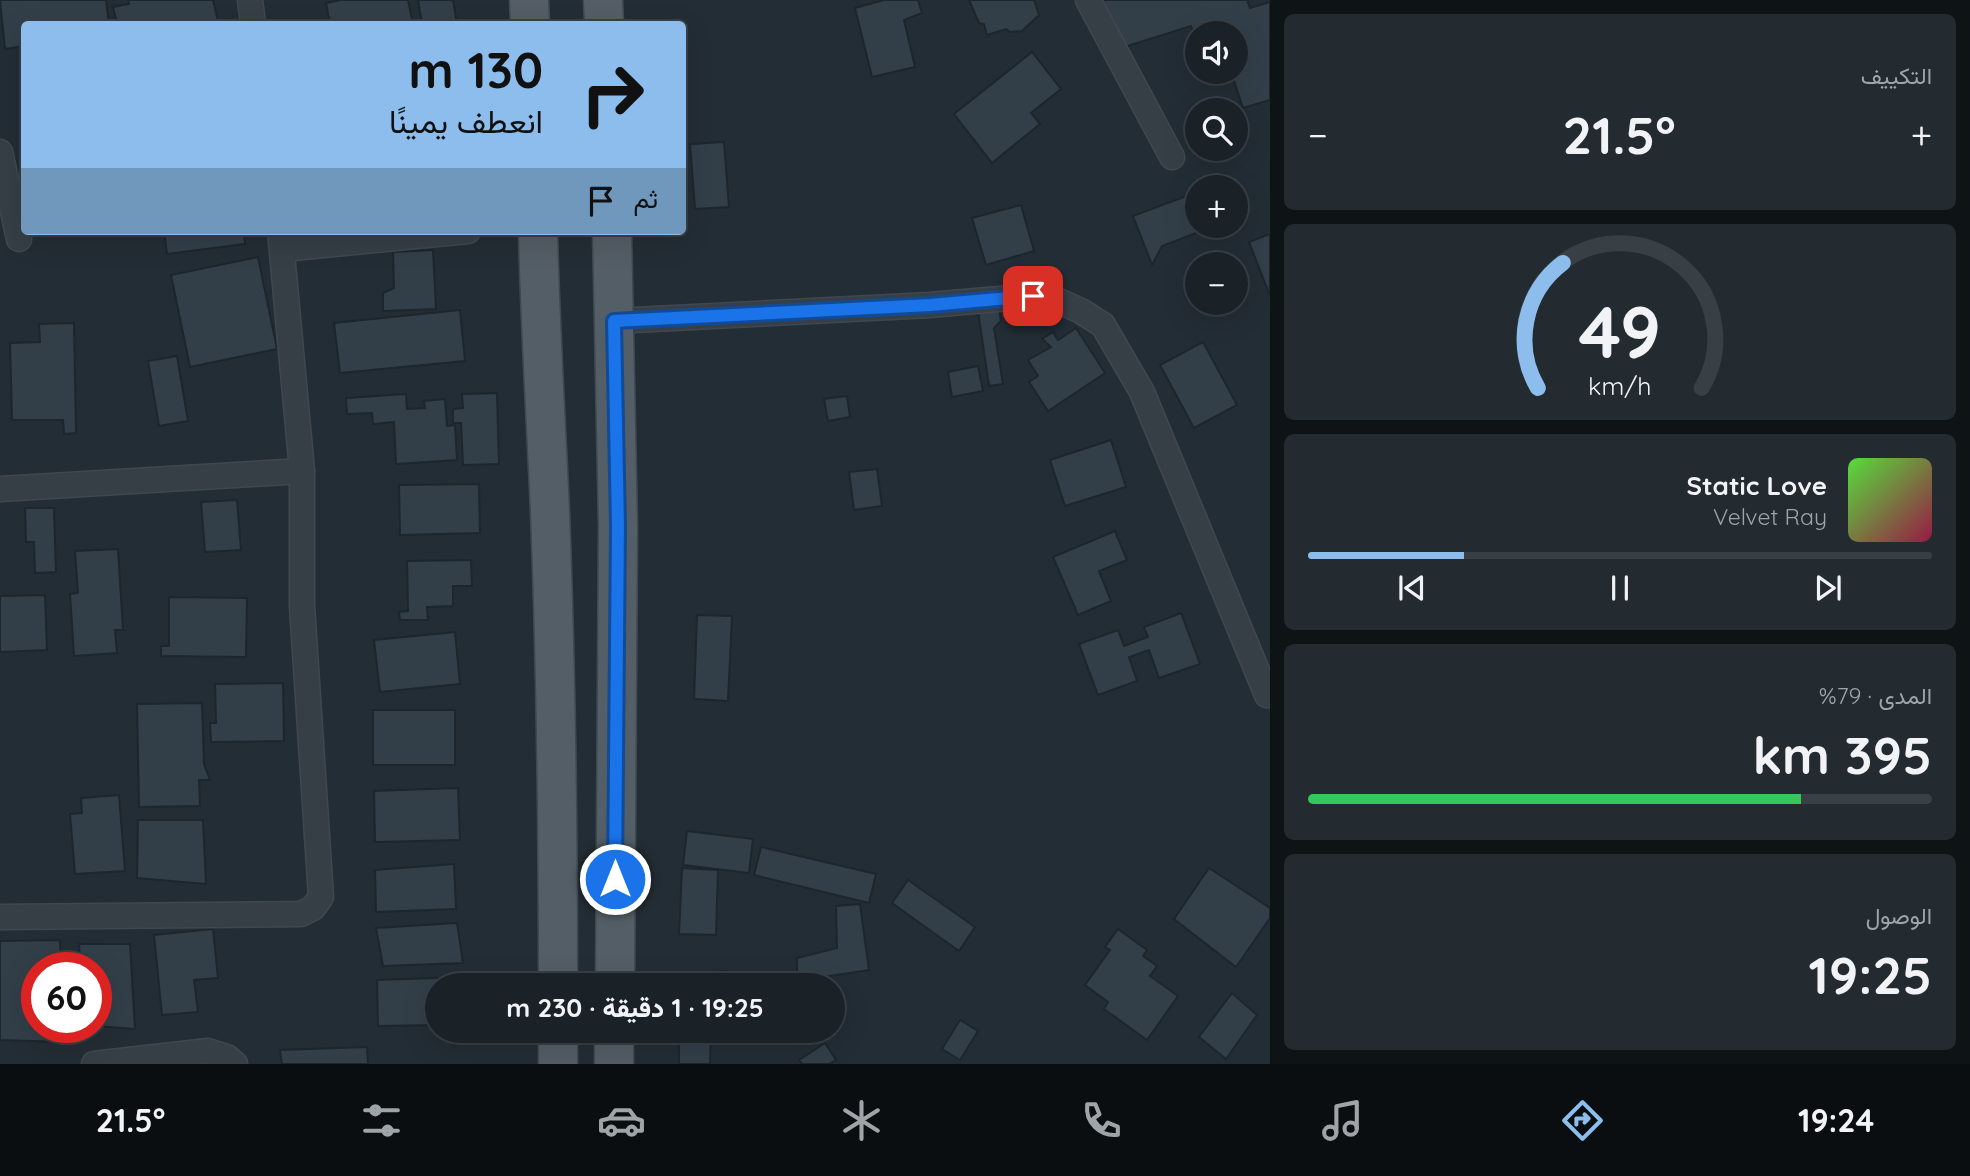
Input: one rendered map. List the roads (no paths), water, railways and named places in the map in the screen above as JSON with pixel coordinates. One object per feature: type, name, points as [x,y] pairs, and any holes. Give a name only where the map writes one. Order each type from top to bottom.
[{"type":"main road","points":[[529,0],[530,21]]},
{"type":"main road","points":[[603,0],[604,21]]},
{"type":"main road","points":[[538,235],[558,813],[558,973]]},
{"type":"main road","points":[[612,235],[618,526],[615,973]]},
{"type":"main road","points":[[558,1043],[558,1064]]},
{"type":"main road","points":[[614,1043],[614,1064]]},
{"type":"street","points":[[250,0],[253,21]]},
{"type":"street","points":[[1088,0],[1172,157]]},
{"type":"street","points":[[0,152],[19,239]]},
{"type":"street","points":[[0,917],[301,914],[313,908],[321,897],[302,606],[302,471],[282,240],[385,235]]},
{"type":"street","points":[[614,321],[930,305],[1033,296],[1061,302],[1081,311],[1103,325],[1142,392],[1267,695]]},
{"type":"street","points":[[0,489],[302,471]]},
{"type":"street","points":[[94,1064],[208,1051],[227,1057],[235,1064]]}]
